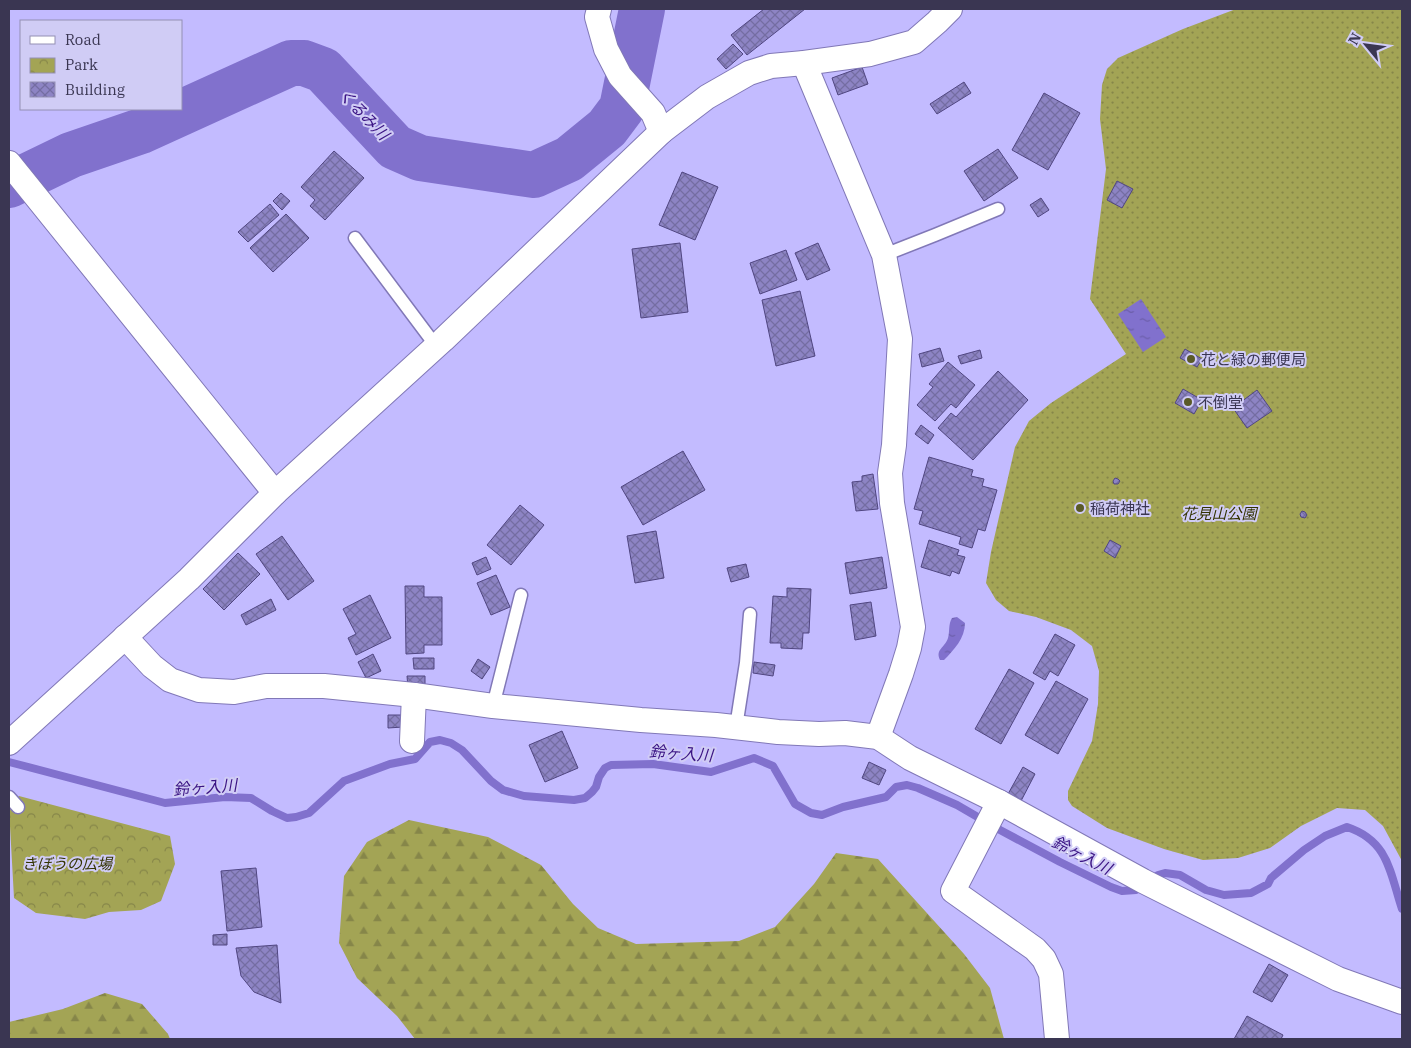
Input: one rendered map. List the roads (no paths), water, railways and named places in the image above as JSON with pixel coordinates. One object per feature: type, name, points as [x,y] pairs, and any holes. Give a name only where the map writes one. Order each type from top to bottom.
[{"type":"street","points":[[599,9],[597,18],[606,49],[620,76],[657,122]]},
{"type":"street","points":[[9,743],[189,579],[276,493],[436,346],[657,122],[749,73],[771,66],[870,54],[914,42],[950,9]]},
{"type":"street","points":[[804,63],[884,255],[900,339],[894,445],[890,473],[892,503],[914,626],[901,674],[878,737]]},
{"type":"street","points":[[11,166],[276,493]]},
{"type":"street","points":[[125,637],[152,666],[170,680],[199,690],[234,692],[266,686],[324,686],[414,695],[493,706],[641,720],[778,732],[845,733],[878,737],[910,758],[999,802],[1143,881],[1330,974],[1402,1002]]},
{"type":"street","points":[[412,741],[414,695]]},
{"type":"street","points":[[999,802],[953,891],[1035,949],[1044,959],[1051,974],[1057,1039]]},
{"type":"lane","points":[[884,255],[998,209]]},
{"type":"lane","points":[[355,238],[436,346]]},
{"type":"lane","points":[[493,706],[521,595]]},
{"type":"lane","points":[[736,727],[746,663],[750,614]]},
{"type":"lane","points":[[9,797],[18,807]]},
{"type":"water","points":[[1141,299],[1166,337],[1143,352],[1118,314]]},
{"type":"water","points":[[957,617],[965,623],[963,634],[952,652],[944,660],[940,660],[939,653],[947,641],[952,618]]},
{"type":"waterway","name":"くるみ川","points":[[9,185],[71,155],[141,131],[291,63],[304,63],[323,70],[395,147],[420,158],[534,175],[569,159],[607,128],[622,108],[642,9]]},
{"type":"waterway","name":"鈴ヶ入川","points":[[9,762],[165,803],[225,797],[251,798],[287,818],[309,813],[344,781],[390,764],[415,759],[430,742],[440,740],[451,743],[462,750],[491,781],[503,790],[524,796],[574,800],[585,798],[592,792],[605,768],[611,765],[653,764],[711,772],[754,758],[773,766],[795,804],[811,813],[822,815],[843,807],[886,797],[896,787],[907,785],[957,805],[1060,862],[1122,891],[1136,890],[1158,875],[1165,873],[1180,875],[1206,890],[1224,895],[1251,893],[1268,884],[1271,878],[1304,850],[1325,836],[1347,827],[1361,833],[1380,850],[1386,860],[1402,909]]},
{"type":"place","name":"花と緑の郵便局","points":[[1191,359]]},
{"type":"place","name":"不倒堂","points":[[1188,402]]},
{"type":"place","name":"稲荷神社","points":[[1080,508]]},
{"type":"park label","name":"花見山公園","points":[[1219,513]]},
{"type":"park label","name":"きぼうの広場","points":[[67,863]]}]
